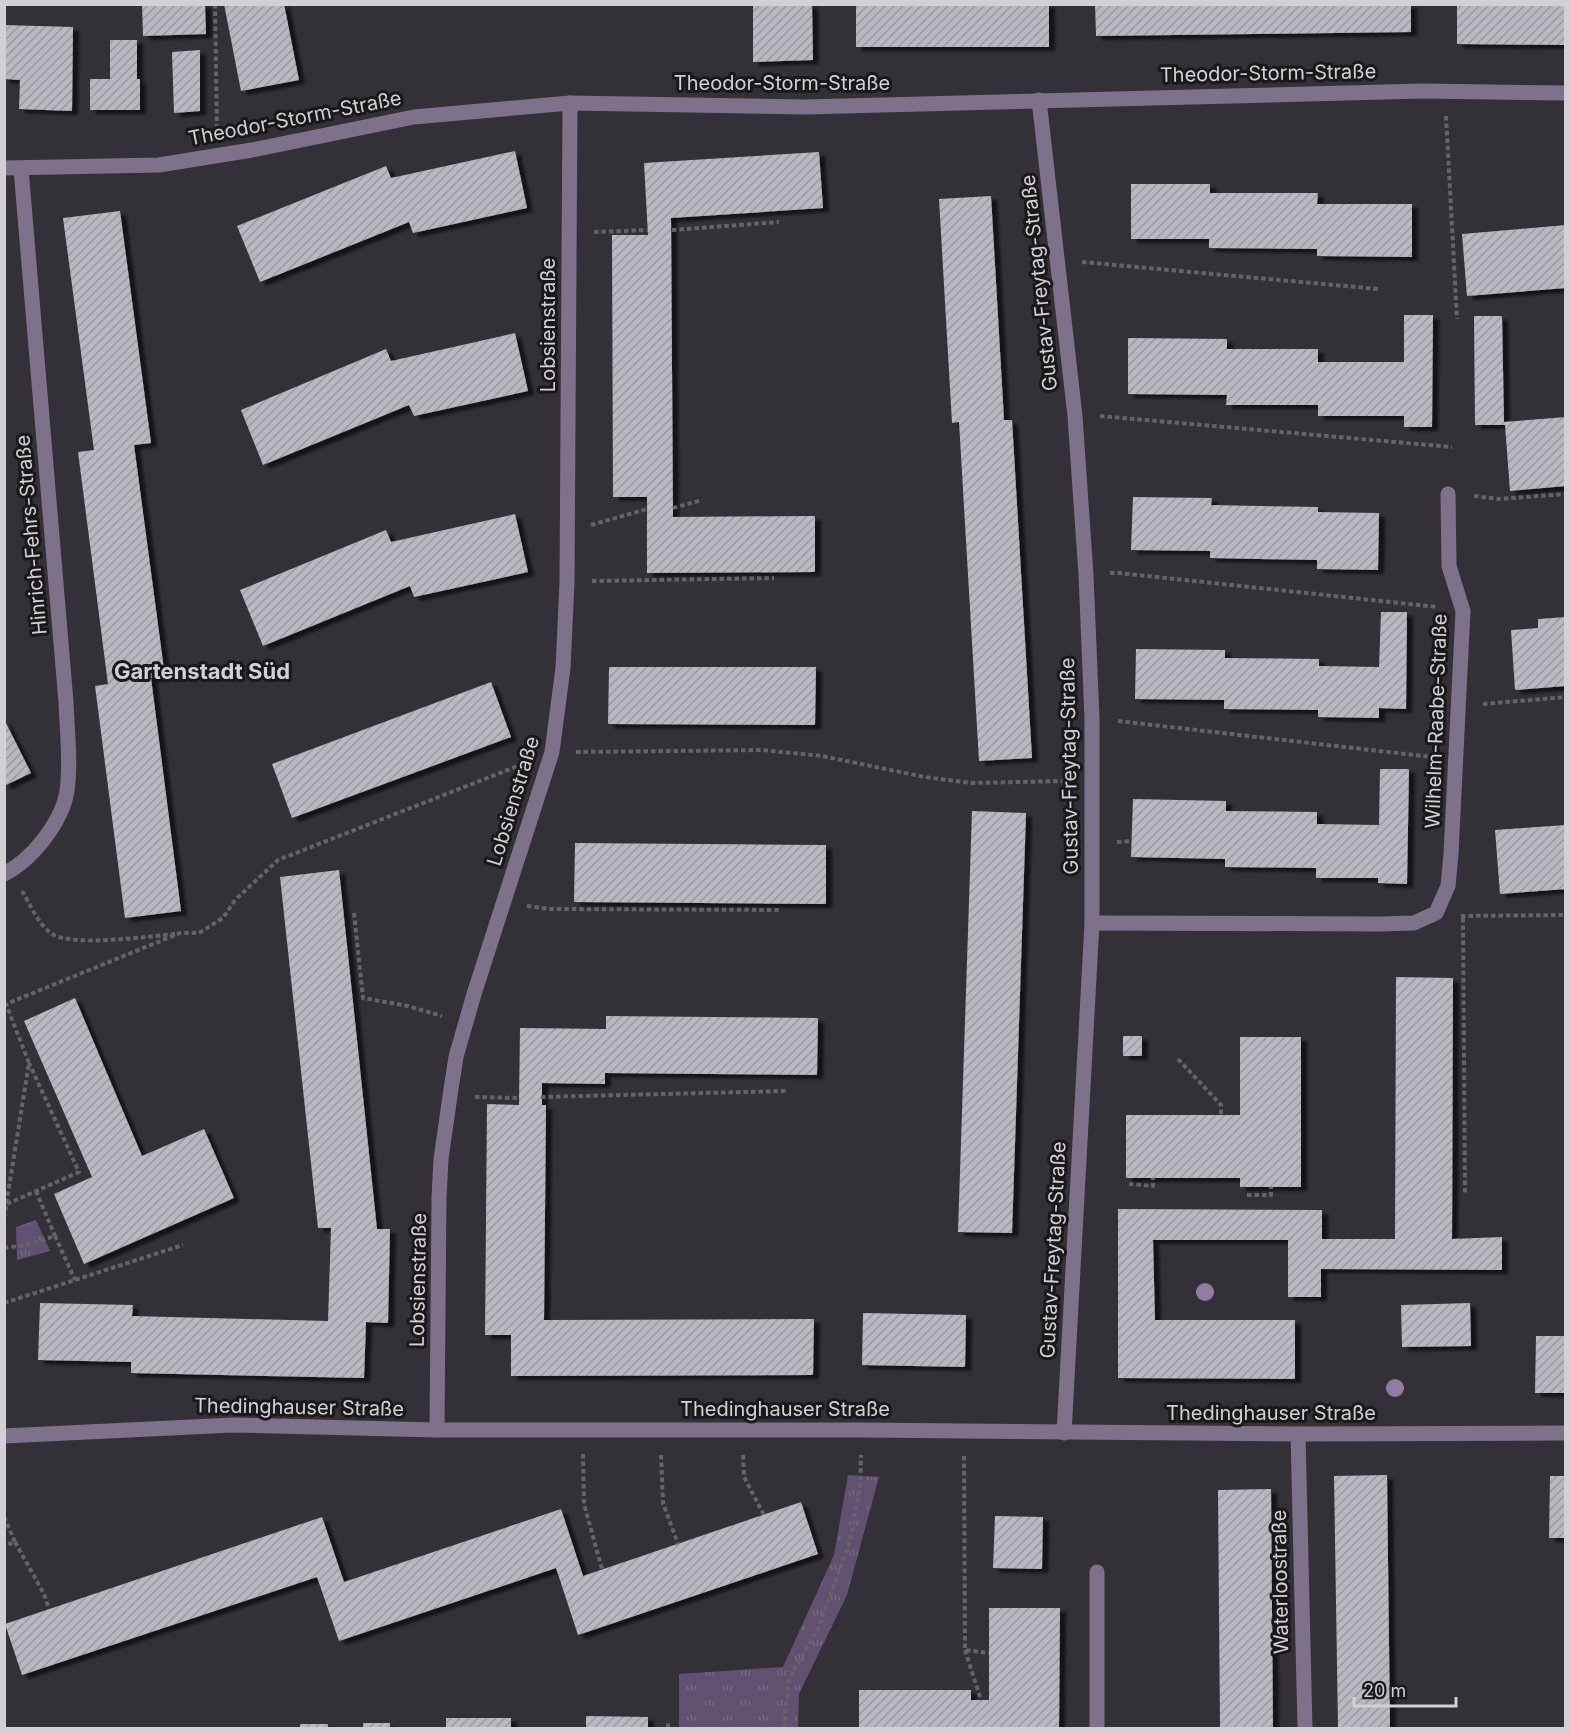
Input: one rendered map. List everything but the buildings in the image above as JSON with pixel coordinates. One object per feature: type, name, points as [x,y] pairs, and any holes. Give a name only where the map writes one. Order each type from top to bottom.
[{"type":"street","name":"Theodor-Storm-Straße","points":[[4,168],[159,165],[252,150],[414,117],[570,103],[805,107],[1445,91],[1566,93]]},
{"type":"street","name":"Gustav-Freytag-Straße","points":[[1039,100],[1075,416],[1086,575],[1092,718],[1092,923],[1064,1433]]},
{"type":"street","name":"Lobsienstraße","points":[[437,1430],[439,1198],[441,1159],[456,1057],[552,753],[563,668],[567,582],[570,103]]},
{"type":"street","name":"Hinrich-Fehrs-Straße","points":[[7,873],[34,852],[54,824],[67,793],[68,750],[21,169]]},
{"type":"street","name":"Wilhelm-Raabe-Straße","points":[[1436,913],[1448,886],[1463,611],[1449,566],[1448,494]]},
{"type":"street","points":[[1092,923],[1380,924],[1414,923],[1436,913]]},
{"type":"street","name":"Thedinghauser Straße","points":[[4,1436],[233,1425],[437,1430],[1566,1433]]},
{"type":"street","name":"Waterloostraße","points":[[1298,1434],[1305,1728]]},
{"type":"street","points":[[1097,1572],[1097,1728]]},
{"type":"path","points":[[214,4],[217,155]]},
{"type":"path","points":[[1445,91],[1458,319]]},
{"type":"path","points":[[672,230],[779,222]]},
{"type":"path","points":[[570,233],[648,230]]},
{"type":"path","points":[[1058,265],[1090,261],[1378,289]]},
{"type":"path","points":[[1075,416],[1109,415],[1452,447]]},
{"type":"path","points":[[1448,494],[1499,499],[1566,494]]},
{"type":"path","points":[[673,508],[702,500]]},
{"type":"path","points":[[567,532],[647,509]]},
{"type":"path","points":[[1086,575],[1119,573],[1463,611]]},
{"type":"path","points":[[567,582],[774,578]]},
{"type":"path","points":[[1458,706],[1566,697]]},
{"type":"path","points":[[1092,718],[1456,761]]},
{"type":"path","points":[[7,873],[50,933],[64,939],[80,941],[199,933],[223,918],[235,900],[278,860],[552,753],[762,750],[822,756],[925,777],[971,783],[1092,780]]},
{"type":"path","points":[[503,903],[550,909],[781,910]]},
{"type":"path","points":[[354,913],[363,998],[408,1006],[466,1023]]},
{"type":"path","points":[[1436,913],[1463,917],[1566,915]]},
{"type":"path","points":[[1463,917],[1465,1193]]},
{"type":"path","points":[[6,1204],[79,1172],[29,1063],[5,1003],[180,933]]},
{"type":"path","points":[[1178,1059],[1221,1105],[1221,1115]]},
{"type":"path","points":[[4,1218],[29,1063]]},
{"type":"path","points":[[542,1097],[786,1091]]},
{"type":"path","points":[[450,1096],[519,1098]]},
{"type":"path","points":[[1129,1184],[1153,1186],[1153,1178]]},
{"type":"path","points":[[1247,1195],[1271,1195],[1271,1187]]},
{"type":"path","points":[[36,1191],[75,1280]]},
{"type":"path","points":[[4,1248],[26,1245],[56,1236]]},
{"type":"path","points":[[4,1304],[183,1245]]},
{"type":"path","points":[[583,1429],[584,1504],[602,1569]]},
{"type":"path","points":[[659,1430],[663,1503],[678,1544]]},
{"type":"path","points":[[742,1430],[744,1477],[764,1515]]},
{"type":"path","points":[[784,1728],[789,1678],[818,1629],[850,1540],[860,1487],[862,1430]]},
{"type":"path","points":[[964,1431],[965,1650],[981,1700]]},
{"type":"path","points":[[4,1516],[15,1542],[44,1594],[49,1609]]},
{"type":"path","points":[[4,1545],[15,1542]]},
{"type":"path","points":[[965,1650],[989,1653]]},
{"type":"path","points":[[668,1721],[668,1728]]},
{"type":"green space","points":[[36,1220],[50,1251],[17,1260],[16,1227]]},
{"type":"green space","points":[[848,1475],[879,1477],[847,1595],[799,1694],[798,1728],[679,1728],[679,1674],[783,1667],[834,1555]]},
{"type":"district","name":"Gartenstadt Süd","points":[[202,671]]}]
